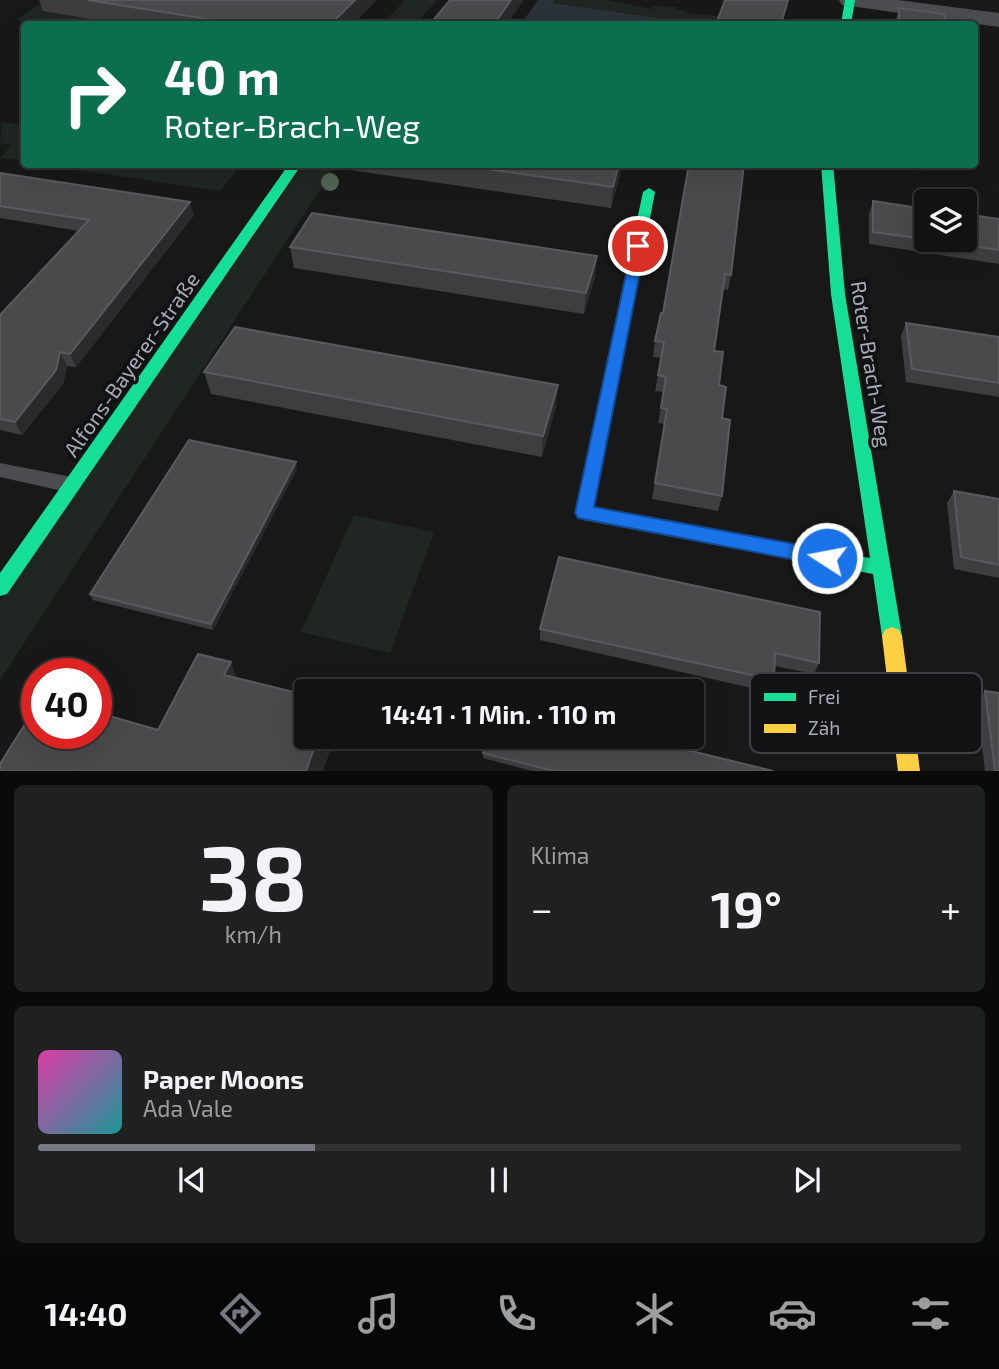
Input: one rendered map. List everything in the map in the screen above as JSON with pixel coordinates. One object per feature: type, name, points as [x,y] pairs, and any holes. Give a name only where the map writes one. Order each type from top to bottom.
[{"type":"street","points":[[846,21],[850,0],[999,20]]},
{"type":"street","name":"Alfons-Bayerer-Straße","points":[[0,588],[293,168]]},
{"type":"street","name":"Roter-Brach-Weg","points":[[827,168],[827,191],[842,318],[899,673]]},
{"type":"street","points":[[649,192],[584,513],[881,568]]},
{"type":"street","name":"Roter-Brach-Weg","points":[[907,753],[909,771]]},
{"type":"lane","points":[[0,470],[72,485]]},
{"type":"shaded area","points":[[46,0],[60,0],[55,13],[118,21],[22,21],[16,20]]},
{"type":"shaded area","points":[[405,0],[437,0],[419,21],[385,21]]},
{"type":"shaded area","points":[[538,0],[554,0],[553,3],[679,21],[523,21]]},
{"type":"shaded area","points":[[554,0],[606,0],[652,9],[653,6],[676,7],[676,10],[687,11],[686,13],[768,21],[679,21],[552,3]]},
{"type":"shaded area","points":[[2,122],[21,125],[21,161],[0,158],[12,145],[0,143]]},
{"type":"shaded area","points":[[64,168],[239,168],[220,191]]},
{"type":"shaded area","points":[[301,168],[334,168],[0,680],[0,602]]},
{"type":"shaded area","points":[[354,515],[434,532],[390,653],[301,632]]},
{"type":"building","points":[[88,0],[355,0],[334,21],[220,21]]},
{"type":"building","points":[[450,0],[511,0],[496,21],[432,21]]},
{"type":"building","points":[[725,0],[788,0],[782,21],[717,21]]},
{"type":"building","points":[[899,8],[944,14],[945,21],[899,21]]},
{"type":"building","points":[[481,168],[618,168],[613,187]]},
{"type":"building","points":[[688,168],[744,168],[731,275],[725,274],[714,351],[723,352],[719,385],[726,387],[722,418],[730,420],[722,496],[655,483],[667,409],[661,408],[666,377],[658,375],[664,342],[655,341],[663,313]]},
{"type":"building","points":[[0,173],[190,202],[70,354],[60,352],[56,370],[15,422],[0,419],[0,315],[89,220],[0,206]]},
{"type":"building","points":[[873,201],[914,207],[914,237],[873,232]]},
{"type":"building","points":[[312,213],[597,256],[586,293],[290,247]]},
{"type":"building","points":[[977,216],[999,219],[999,250],[977,247]]},
{"type":"building","points":[[906,323],[999,337],[999,383],[912,369]]},
{"type":"building","points":[[235,327],[558,385],[543,436],[204,372]]},
{"type":"building","points":[[189,440],[296,462],[211,624],[90,594]]},
{"type":"building","points":[[954,491],[999,499],[999,565],[961,557]]},
{"type":"building","points":[[559,557],[820,612],[819,663],[775,653],[774,673],[750,675],[540,629]]},
{"type":"building","points":[[198,654],[231,662],[224,675],[294,692],[294,749],[314,749],[306,771],[0,771],[0,764],[21,731],[21,749],[112,749],[112,717],[158,730]]},
{"type":"building","points":[[985,691],[999,693],[999,771],[995,771]]},
{"type":"building","points":[[484,749],[683,749],[773,771],[554,771],[483,753]]},
{"type":"traffic: fast","points":[[846,21],[850,0]]},
{"type":"traffic: fast","points":[[0,588],[293,168]]},
{"type":"traffic: fast","points":[[827,168],[838,294],[892,636]]},
{"type":"traffic: fast","points":[[649,192],[584,513],[881,568]]},
{"type":"traffic: slow","points":[[892,636],[897,673]]},
{"type":"traffic: slow","points":[[907,753],[909,771]]},
{"type":"route","points":[[638,246],[584,513],[827,558]]}]
